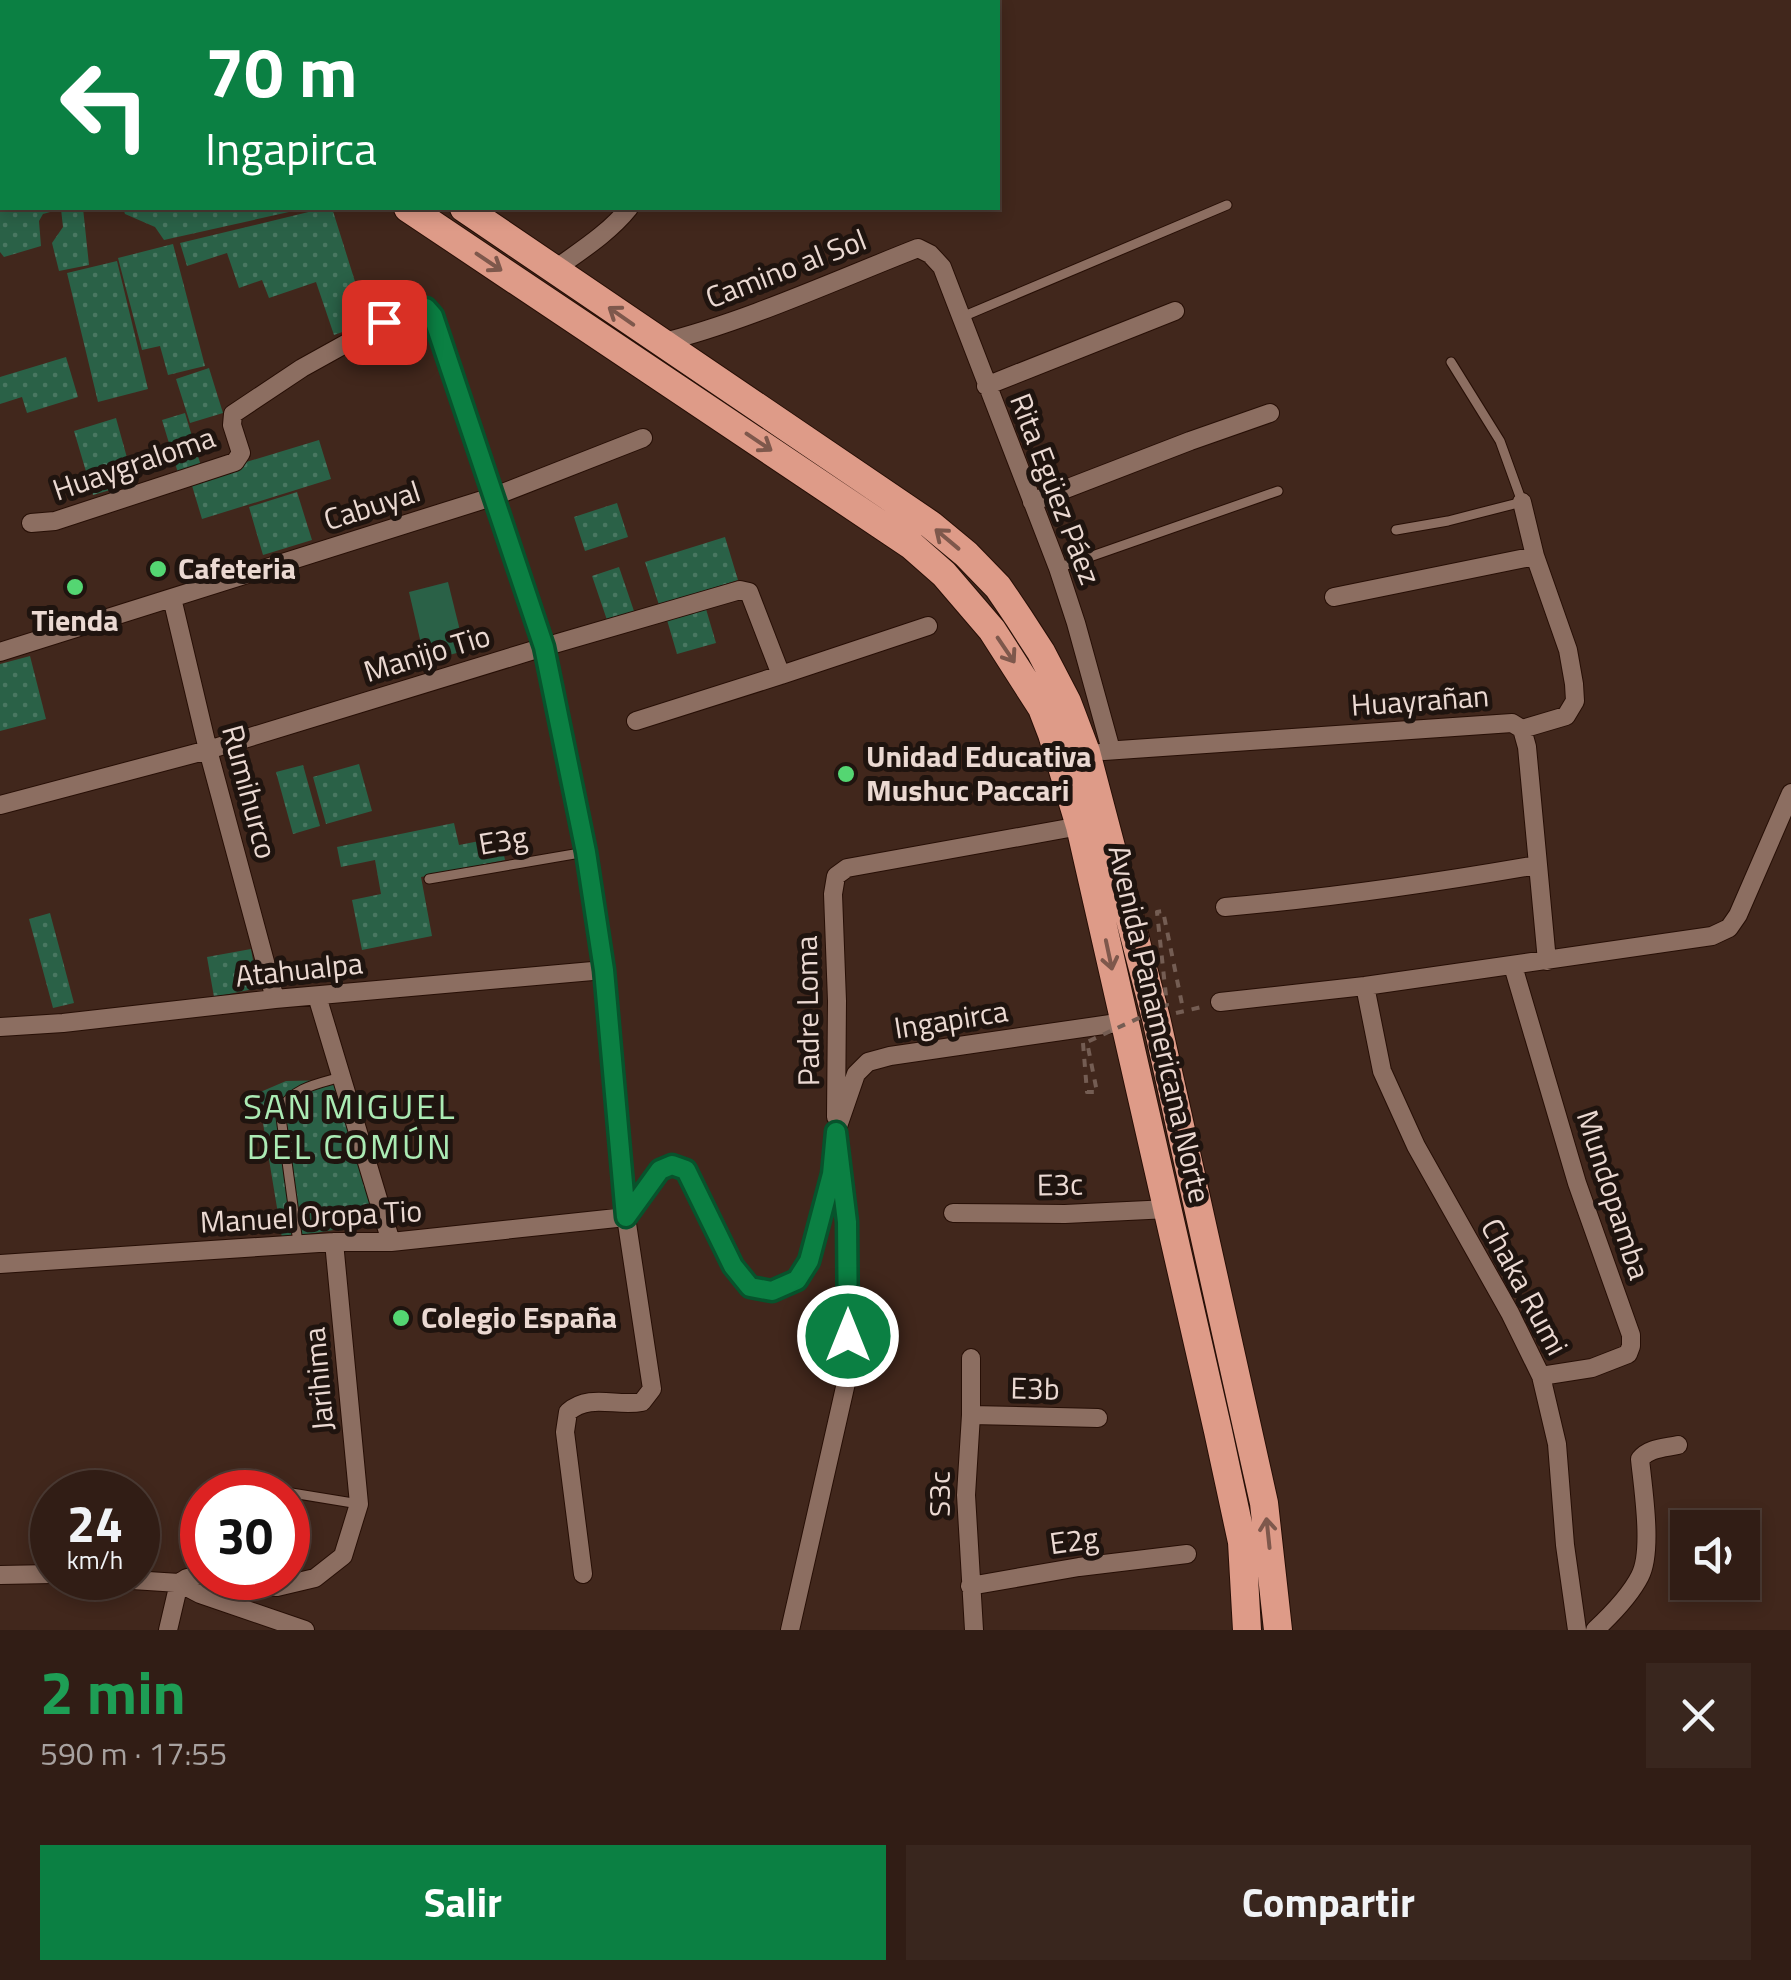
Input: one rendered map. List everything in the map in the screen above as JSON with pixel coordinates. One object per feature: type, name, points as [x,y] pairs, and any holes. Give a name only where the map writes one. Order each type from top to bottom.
[{"type":"highway","name":"Avenida Panamericana Norte","points":[[411,210],[894,534],[944,574],[992,630],[1042,708],[1080,826],[1169,1209],[1242,1542],[1247,1630]]},
{"type":"highway","name":"Avenida Panamericana Norte","points":[[467,210],[761,408],[966,554],[998,587],[1099,751],[1170,1014],[1264,1503],[1278,1630]]},
{"type":"street","points":[[554,270],[598,238],[628,210]]},
{"type":"street","name":"Camino al Sol","points":[[660,342],[684,337],[918,248],[930,254]]},
{"type":"street","name":"Rita Egüez Páez","points":[[930,254],[942,266],[1058,568],[1076,623],[1099,751]]},
{"type":"street","name":"Huaygraloma","points":[[31,523],[55,521],[235,462],[241,453],[232,414],[302,368],[412,307],[426,308],[433,316],[544,647],[586,852],[604,970],[626,1217],[652,1389],[642,1402],[627,1405],[591,1400],[578,1403],[568,1412],[566,1432],[583,1574]]},
{"type":"street","points":[[986,386],[1175,311]]},
{"type":"street","points":[[1032,502],[1270,413]]},
{"type":"street","name":"Cabuyal","points":[[0,652],[495,496],[643,438]]},
{"type":"street","points":[[1522,502],[1534,556],[1568,650],[1575,701],[1566,716],[1522,729]]},
{"type":"street","points":[[1334,597],[1534,556]]},
{"type":"street","name":"Manijo Tio","points":[[0,805],[208,750],[746,590],[781,675]]},
{"type":"street","name":"Rumihurco","points":[[172,598],[208,750],[276,1000]]},
{"type":"street","points":[[636,721],[928,626]]},
{"type":"street","name":"Huayrañan","points":[[1099,751],[1512,722],[1522,729],[1527,747],[1548,961]]},
{"type":"street","points":[[1220,1002],[1365,986],[1712,936],[1729,928],[1744,904],[1791,792]]},
{"type":"street","name":"Padre Loma","points":[[790,1630],[848,1374],[847,1222],[836,1132],[837,1001],[832,894],[836,876],[847,868],[1080,826]]},
{"type":"street","points":[[1225,907],[1327,898],[1538,865]]},
{"type":"street","name":"Mundopamba","points":[[1513,966],[1577,1184],[1632,1335],[1628,1354],[1592,1368],[1542,1376]]},
{"type":"street","name":"Atahualpa","points":[[0,1027],[604,970]]},
{"type":"street","name":"Chaka Rumi","points":[[1365,986],[1382,1071],[1416,1146],[1542,1376],[1556,1444],[1577,1630]]},
{"type":"street","points":[[316,996],[391,1242]]},
{"type":"street","name":"Ingapirca","points":[[626,1217],[660,1170],[672,1165],[686,1170],[733,1266],[750,1287],[772,1291],[797,1280],[809,1261],[832,1174],[836,1132],[856,1074],[868,1062],[1124,1022]]},
{"type":"street","name":"E3c","points":[[953,1213],[1065,1214],[1169,1209]]},
{"type":"street","name":"Manuel Oropa Tio","points":[[0,1264],[334,1242],[391,1242],[626,1217]]},
{"type":"street","name":"Jarihima","points":[[310,1579],[343,1556],[359,1504],[334,1242]]},
{"type":"street","name":"S3c","points":[[971,1358],[966,1495],[974,1630]]},
{"type":"street","name":"E3b","points":[[970,1415],[1098,1418]]},
{"type":"street","points":[[1595,1630],[1641,1574],[1647,1548],[1640,1459],[1646,1452],[1678,1445]]},
{"type":"street","name":"E2g","points":[[970,1586],[1188,1554]]},
{"type":"street","points":[[0,1574],[30,1574]]},
{"type":"street","points":[[160,1582],[179,1583],[304,1630]]},
{"type":"street","points":[[168,1630],[179,1583]]},
{"type":"lane","points":[[962,318],[1226,205]]},
{"type":"lane","points":[[1396,530],[1522,502],[1500,440],[1451,362]]},
{"type":"lane","points":[[1058,568],[1278,491]]},
{"type":"lane","name":"E3g","points":[[429,878],[586,852]]},
{"type":"lane","points":[[299,1244],[280,1110],[288,1097],[299,1090],[341,1077]]},
{"type":"lane","points":[[310,1496],[359,1504]]},
{"type":"path","points":[[1083,1044],[1087,1092],[1097,1092],[1087,1042],[1167,1005],[1157,912],[1164,911],[1170,1014],[1220,1002]]},
{"type":"green space","points":[[0,210],[57,210],[43,214],[39,221],[41,246],[4,257],[0,252]]},
{"type":"green space","points":[[61,210],[83,210],[89,265],[59,271],[52,243],[63,227]]},
{"type":"green space","points":[[124,210],[298,210],[164,240],[155,227]]},
{"type":"green space","points":[[317,210],[333,210],[368,323],[334,335],[316,282],[269,298],[262,280],[239,288],[227,253],[187,266],[180,243]]},
{"type":"green space","points":[[173,244],[205,366],[168,375],[160,346],[142,350],[118,258]]},
{"type":"green space","points":[[117,261],[148,389],[98,402],[67,273]]},
{"type":"green space","points":[[66,357],[78,397],[27,413],[22,397],[0,404],[0,377]]},
{"type":"green space","points":[[209,368],[223,413],[190,423],[176,379]]},
{"type":"green space","points":[[185,413],[201,466],[178,473],[162,420]]},
{"type":"green space","points":[[116,418],[134,483],[93,495],[74,431]]},
{"type":"green space","points":[[319,440],[331,479],[202,519],[190,479]]},
{"type":"green space","points":[[297,492],[312,540],[263,555],[249,507]]},
{"type":"green space","points":[[617,503],[628,537],[585,551],[574,517]]},
{"type":"green space","points":[[725,537],[738,580],[659,605],[645,562]]},
{"type":"green space","points":[[619,567],[635,614],[608,623],[592,576]]},
{"type":"green space","points":[[448,582],[465,651],[425,661],[409,592]]},
{"type":"green space","points":[[706,609],[716,643],[677,654],[667,620]]},
{"type":"green space","points":[[30,656],[46,719],[0,731],[0,664]]},
{"type":"green space","points":[[359,764],[372,811],[326,824],[313,777]]},
{"type":"green space","points":[[303,765],[320,826],[293,834],[276,772]]},
{"type":"green space","points":[[454,823],[459,845],[500,837],[505,860],[421,877],[432,936],[362,950],[352,900],[381,894],[375,860],[341,867],[337,847]]},
{"type":"green space","points":[[50,913],[74,1003],[53,1008],[29,919]]},
{"type":"green space","points":[[251,949],[258,988],[214,997],[207,957]]},
{"type":"green space","points":[[336,1080],[379,1223],[282,1238],[258,1093],[286,1081]]},
{"type":"place","name":"Cafeteria","points":[[158,569]]},
{"type":"place","name":"Tienda","points":[[75,587]]},
{"type":"place","name":"Unidad Educativa Mushuc Paccari","points":[[846,774]]},
{"type":"place","name":"Colegio España","points":[[401,1318]]},
{"type":"district","name":"SAN MIGUEL DEL COMÚN","points":[[350,1127]]},
{"type":"route","points":[[384,322],[412,307],[426,308],[433,316],[544,647],[586,852],[604,970],[626,1217],[660,1170],[672,1165],[686,1170],[733,1266],[750,1287],[772,1291],[797,1280],[809,1261],[832,1174],[836,1132],[847,1222],[848,1336]]}]
